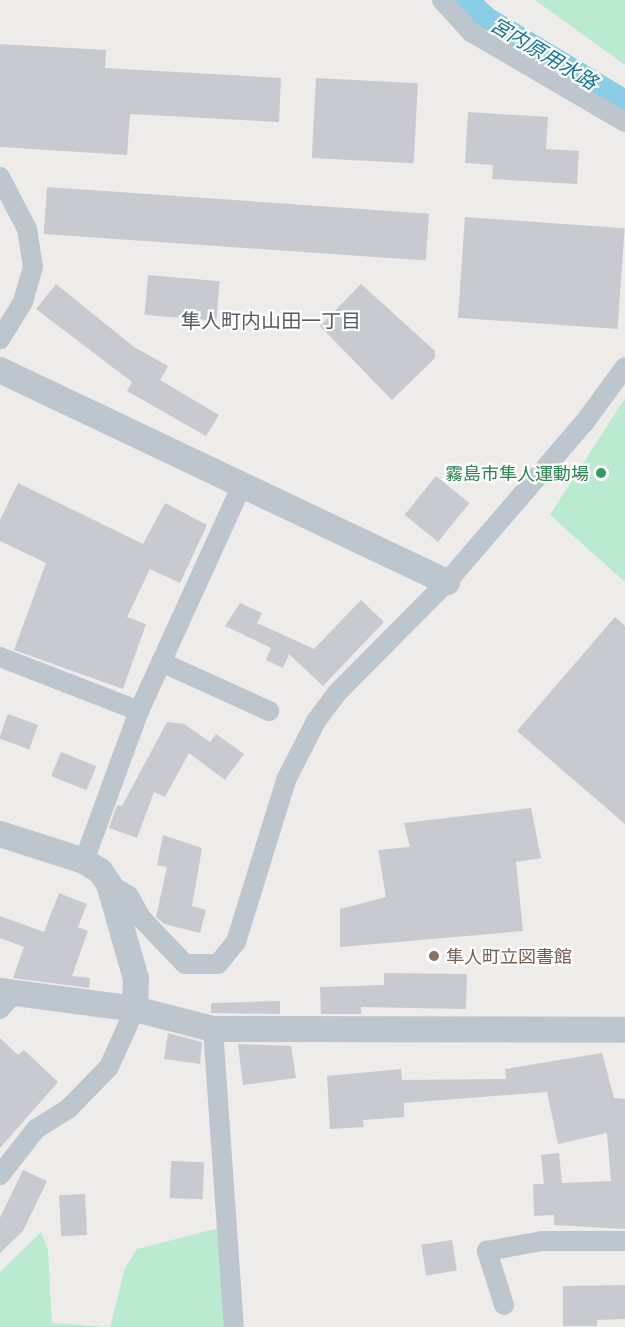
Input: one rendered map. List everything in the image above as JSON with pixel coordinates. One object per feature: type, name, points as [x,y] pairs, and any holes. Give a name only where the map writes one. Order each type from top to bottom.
[{"type":"street","points":[[442,0],[471,32],[625,122]]},
{"type":"street","points":[[0,177],[23,219],[33,267],[23,302],[0,339]]},
{"type":"street","points":[[0,834],[84,861],[109,885],[129,896],[142,919],[185,964],[218,963],[237,942],[286,780],[316,721],[336,694],[447,582],[511,502],[584,423],[625,367]]},
{"type":"street","points":[[0,370],[241,487],[447,582]]},
{"type":"street","points":[[84,861],[139,711],[241,487]]},
{"type":"street","points":[[0,657],[139,711]]},
{"type":"street","points":[[162,662],[269,711]]},
{"type":"street","points":[[0,1175],[36,1129],[69,1107],[109,1067],[135,1009],[136,979],[109,885]]},
{"type":"street","points":[[5,998],[135,1009],[213,1029],[625,1030]]},
{"type":"street","points":[[213,1029],[234,1327]]},
{"type":"street","points":[[504,1305],[487,1251],[542,1241],[625,1241]]},
{"type":"green space","points":[[535,0],[625,0],[625,65]]},
{"type":"green space","name":"霧島市隼人運動場","points":[[625,398],[625,582],[550,515]]},
{"type":"green space","points":[[219,1228],[226,1327],[110,1327],[125,1268],[137,1249]]},
{"type":"green space","points":[[41,1232],[48,1250],[52,1323],[110,1327],[0,1327],[0,1272]]},
{"type":"building","points":[[0,44],[106,50],[105,68],[281,78],[279,122],[130,114],[127,155],[0,147]]},
{"type":"building","points":[[316,78],[418,83],[414,163],[312,158]]},
{"type":"building","points":[[468,112],[548,117],[546,149],[579,151],[577,184],[492,179],[493,165],[465,163]]},
{"type":"building","points":[[47,187],[429,214],[426,261],[44,234]]},
{"type":"building","points":[[465,217],[625,228],[618,329],[458,318]]},
{"type":"building","points":[[148,275],[220,281],[216,321],[145,315]]},
{"type":"building","points":[[56,284],[134,347],[168,366],[160,380],[219,415],[206,436],[127,391],[132,382],[36,309]]},
{"type":"building","points":[[361,284],[435,351],[435,358],[392,400],[320,326]]},
{"type":"building","points":[[436,476],[469,503],[438,542],[405,515]]},
{"type":"building","points":[[18,483],[143,544],[165,503],[207,525],[180,583],[150,569],[127,617],[146,624],[123,689],[14,650],[46,563],[0,541],[0,520]]},
{"type":"building","points":[[361,600],[384,622],[323,686],[289,654],[283,668],[266,660],[271,648],[225,626],[240,603],[262,613],[257,623],[314,649]]},
{"type":"building","points":[[615,617],[625,626],[625,824],[517,731]]},
{"type":"building","points":[[8,714],[38,725],[29,749],[0,739]]},
{"type":"building","points":[[167,722],[184,724],[210,742],[216,734],[244,754],[225,780],[189,753],[165,797],[154,792],[137,838],[109,828],[117,805],[122,806]]},
{"type":"building","points":[[61,752],[96,766],[86,790],[51,776]]},
{"type":"building","points":[[531,808],[541,858],[516,862],[523,931],[340,947],[340,909],[386,897],[378,850],[410,847],[404,823]]},
{"type":"building","points":[[163,835],[202,848],[192,906],[206,910],[200,933],[164,924],[156,917],[167,867],[157,865]]},
{"type":"building","points":[[59,893],[87,904],[78,927],[88,931],[72,976],[90,978],[89,988],[13,978],[24,947],[0,938],[0,916],[44,932]]},
{"type":"building","points":[[384,973],[467,974],[466,1009],[361,1007],[361,1014],[321,1014],[320,987],[384,985]]},
{"type":"building","points":[[280,1001],[280,1014],[211,1013],[211,1003]]},
{"type":"building","points":[[168,1033],[202,1042],[200,1064],[164,1059]]},
{"type":"building","points":[[0,1038],[18,1055],[24,1050],[58,1082],[0,1148]]},
{"type":"building","points":[[238,1044],[291,1046],[296,1078],[243,1085]]},
{"type":"building","points":[[602,1053],[614,1098],[625,1099],[625,1229],[554,1225],[554,1215],[534,1216],[533,1184],[544,1184],[541,1155],[559,1153],[562,1183],[611,1181],[607,1133],[558,1144],[547,1092],[404,1103],[404,1117],[363,1120],[364,1127],[330,1129],[327,1076],[401,1069],[402,1080],[506,1079],[505,1069]]},
{"type":"building","points":[[171,1161],[204,1162],[203,1199],[170,1198]]},
{"type":"building","points":[[23,1170],[47,1181],[23,1231],[0,1253],[0,1218]]},
{"type":"building","points":[[85,1194],[87,1235],[61,1236],[59,1195]]},
{"type":"building","points":[[452,1240],[457,1271],[426,1275],[421,1245]]},
{"type":"building","points":[[625,1285],[625,1319],[597,1320],[597,1326],[563,1326],[563,1286]]},
{"type":"waterway","name":"宮内原用水路","points":[[466,0],[485,18],[625,102]]},
{"type":"place","name":"霧島市隼人運動場","points":[[601,473]]},
{"type":"place","name":"隼人町立図書館","points":[[434,956]]},
{"type":"district","name":"隼人町内山田一丁目","points":[[271,320]]}]
